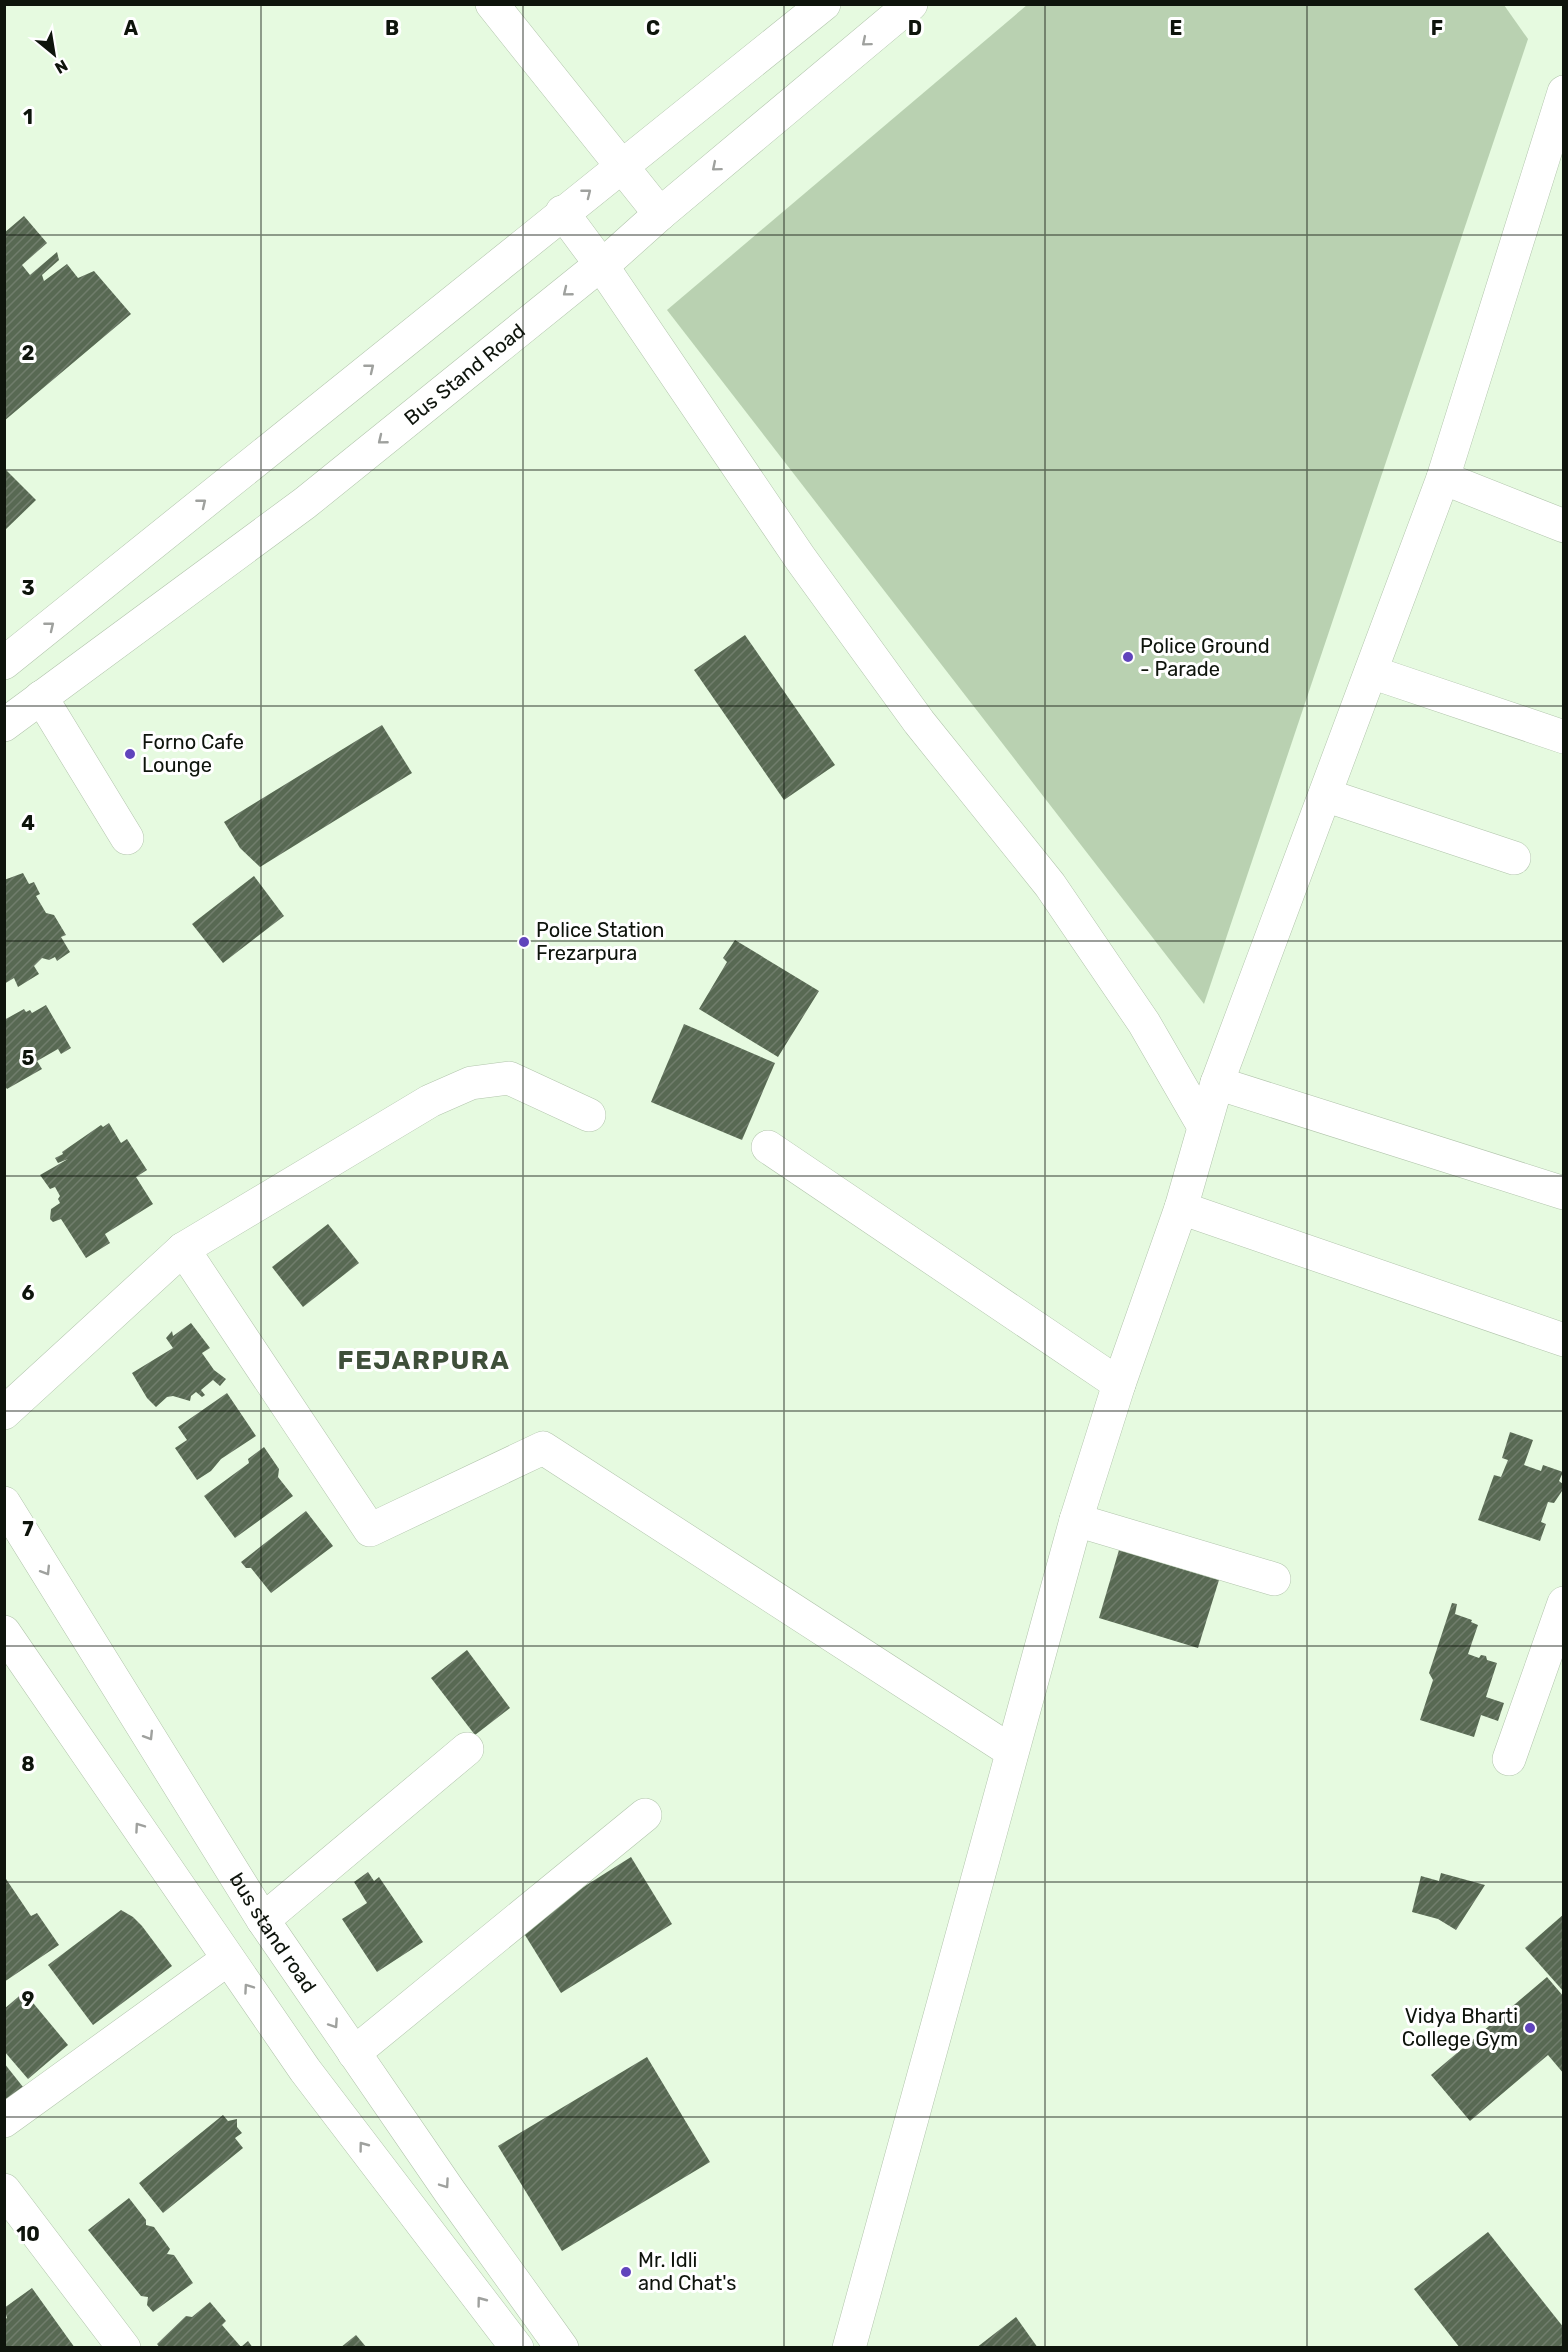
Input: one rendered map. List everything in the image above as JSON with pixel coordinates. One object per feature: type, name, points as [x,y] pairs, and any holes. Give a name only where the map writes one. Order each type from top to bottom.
[{"type":"street","points":[[492,4],[660,214]]},
{"type":"street","points":[[4,663],[562,212],[824,4]]},
{"type":"street","name":"Bus Stand Road","points":[[4,725],[304,503],[595,269],[602,266],[660,214],[910,4]]},
{"type":"street","points":[[849,2348],[1011,1751],[1076,1520],[1119,1383],[1181,1208],[1203,1125],[1217,1083],[1443,478],[1563,92]]},
{"type":"street","points":[[562,212],[602,266],[807,567],[919,722],[1050,885],[1144,1023],[1203,1125]]},
{"type":"street","points":[[1443,478],[1563,526]]},
{"type":"street","points":[[1371,672],[1563,737]]},
{"type":"street","points":[[41,698],[128,838]]},
{"type":"street","points":[[1325,795],[1514,858]]},
{"type":"street","points":[[4,1413],[183,1249],[430,1101],[471,1083],[509,1078],[589,1115]]},
{"type":"street","points":[[1217,1083],[1563,1193]]},
{"type":"street","points":[[768,1147],[1119,1383]]},
{"type":"street","points":[[1181,1208],[1563,1340]]},
{"type":"street","points":[[183,1249],[370,1530],[543,1448],[1011,1751]]},
{"type":"street","name":"bus stand road","points":[[4,1503],[263,1920],[562,2348]]},
{"type":"street","points":[[1076,1520],[1274,1579]]},
{"type":"street","points":[[1509,1759],[1563,1603]]},
{"type":"street","points":[[4,1632],[305,2070],[517,2348]]},
{"type":"street","points":[[263,1920],[467,1749]]},
{"type":"street","points":[[354,2052],[645,1815]]},
{"type":"street","points":[[4,2121],[228,1959]]},
{"type":"street","points":[[4,2190],[124,2348]]},
{"type":"green space","name":"Police Ground - Parade","points":[[1027,5],[1504,5],[1528,39],[1204,1004],[667,310]]},
{"type":"building","points":[[24,216],[47,243],[22,265],[30,275],[57,252],[59,260],[42,275],[44,281],[67,264],[78,278],[94,271],[131,314],[4,421],[4,233]]},
{"type":"building","points":[[4,468],[36,500],[4,531]]},
{"type":"building","points":[[745,635],[835,765],[784,800],[694,670]]},
{"type":"building","points":[[382,725],[412,773],[260,867],[240,848],[224,822]]},
{"type":"building","points":[[23,873],[29,884],[34,882],[40,894],[36,896],[46,913],[54,915],[66,935],[61,937],[70,952],[57,961],[55,957],[49,960],[42,958],[34,966],[39,974],[18,987],[14,978],[4,984],[4,880]]},
{"type":"building","points":[[254,876],[284,916],[223,963],[192,924]]},
{"type":"building","points":[[735,940],[819,991],[778,1057],[699,1009],[727,962],[723,958]]},
{"type":"building","points":[[46,1005],[71,1048],[61,1054],[58,1049],[37,1061],[42,1069],[7,1089],[4,1085],[4,1020],[24,1009],[32,1013]]},
{"type":"building","points":[[684,1024],[775,1063],[742,1140],[651,1102]]},
{"type":"building","points":[[109,1123],[121,1143],[127,1139],[147,1170],[136,1177],[153,1204],[105,1234],[110,1243],[86,1258],[61,1219],[53,1222],[50,1219],[51,1209],[60,1203],[58,1199],[60,1196],[55,1187],[50,1189],[40,1175],[68,1159],[58,1163],[55,1158],[63,1154],[62,1152],[101,1125],[103,1127]]},
{"type":"building","points":[[328,1224],[359,1263],[303,1307],[272,1267]]},
{"type":"building","points":[[191,1323],[210,1348],[202,1353],[214,1370],[226,1379],[220,1386],[213,1380],[201,1390],[205,1395],[202,1397],[196,1392],[191,1396],[190,1401],[173,1396],[167,1397],[156,1407],[147,1398],[132,1373],[173,1348],[166,1338],[172,1331],[173,1336]]},
{"type":"building","points":[[227,1393],[256,1436],[221,1459],[211,1471],[197,1480],[175,1448],[187,1440],[178,1427]]},
{"type":"building","points":[[1510,1432],[1533,1440],[1524,1465],[1541,1471],[1543,1465],[1563,1472],[1559,1481],[1563,1484],[1562,1491],[1554,1503],[1548,1502],[1541,1522],[1546,1524],[1540,1541],[1478,1520],[1494,1475],[1501,1477],[1508,1460],[1502,1458]]},
{"type":"building","points":[[264,1447],[279,1469],[278,1477],[293,1496],[235,1538],[204,1496],[249,1463],[248,1459]]},
{"type":"building","points":[[306,1511],[333,1546],[271,1593],[251,1568],[246,1568],[241,1562]]},
{"type":"building","points":[[1119,1550],[1219,1580],[1198,1648],[1099,1618]]},
{"type":"building","points":[[1452,1603],[1457,1604],[1455,1614],[1472,1620],[1471,1622],[1478,1625],[1468,1654],[1479,1658],[1481,1655],[1486,1656],[1487,1660],[1497,1663],[1486,1697],[1504,1703],[1498,1721],[1481,1715],[1474,1737],[1420,1720],[1433,1680],[1429,1673]]},
{"type":"building","points":[[467,1650],[510,1708],[475,1735],[431,1678]]},
{"type":"building","points":[[631,1857],[672,1924],[561,1993],[520,1927]]},
{"type":"building","points":[[368,1872],[374,1881],[379,1877],[423,1942],[377,1972],[342,1919],[367,1903],[354,1882]]},
{"type":"building","points":[[1441,1873],[1485,1885],[1456,1930],[1438,1919],[1412,1912],[1421,1876],[1439,1881]]},
{"type":"building","points":[[4,1876],[31,1916],[37,1913],[59,1945],[4,1982]]},
{"type":"building","points":[[121,1910],[142,1926],[172,1966],[93,2025],[48,1965]]},
{"type":"building","points":[[1564,1914],[1564,1992],[1525,1948]]},
{"type":"building","points":[[1547,1977],[1564,1997],[1564,2074],[1548,2055],[1470,2121],[1431,2075]]},
{"type":"building","points":[[24,1992],[68,2045],[28,2079],[4,2051],[4,2009]]},
{"type":"building","points":[[647,2057],[710,2162],[562,2251],[498,2146]]},
{"type":"building","points":[[4,2063],[27,2092],[10,2106],[4,2098]]},
{"type":"building","points":[[223,2115],[228,2121],[237,2119],[237,2127],[242,2133],[235,2138],[243,2148],[163,2213],[139,2183]]},
{"type":"building","points":[[129,2198],[146,2220],[146,2225],[154,2227],[170,2249],[167,2254],[174,2255],[193,2283],[153,2312],[147,2305],[148,2297],[141,2296],[88,2230]]},
{"type":"building","points":[[1488,2232],[1564,2328],[1564,2348],[1460,2348],[1414,2289]]},
{"type":"building","points":[[32,2288],[75,2348],[4,2348],[4,2320],[7,2318],[4,2308]]},
{"type":"building","points":[[210,2302],[226,2321],[222,2325],[241,2347],[248,2341],[253,2348],[160,2348],[157,2344],[186,2316],[192,2317]]},
{"type":"building","points":[[1016,2317],[1038,2348],[976,2348]]},
{"type":"building","points":[[356,2335],[367,2348],[340,2348]]},
{"type":"place","name":"Police Ground - Parade","points":[[1128,657]]},
{"type":"place","name":"Forno Cafe Lounge","points":[[130,754]]},
{"type":"place","name":"Police Station Frezarpura","points":[[524,942]]},
{"type":"place","name":"Vidya Bharti College Gym","points":[[1530,2028]]},
{"type":"place","name":"Mr. Idli and Chat's","points":[[626,2272]]},
{"type":"district","name":"FEJARPURA","points":[[424,1360]]}]
